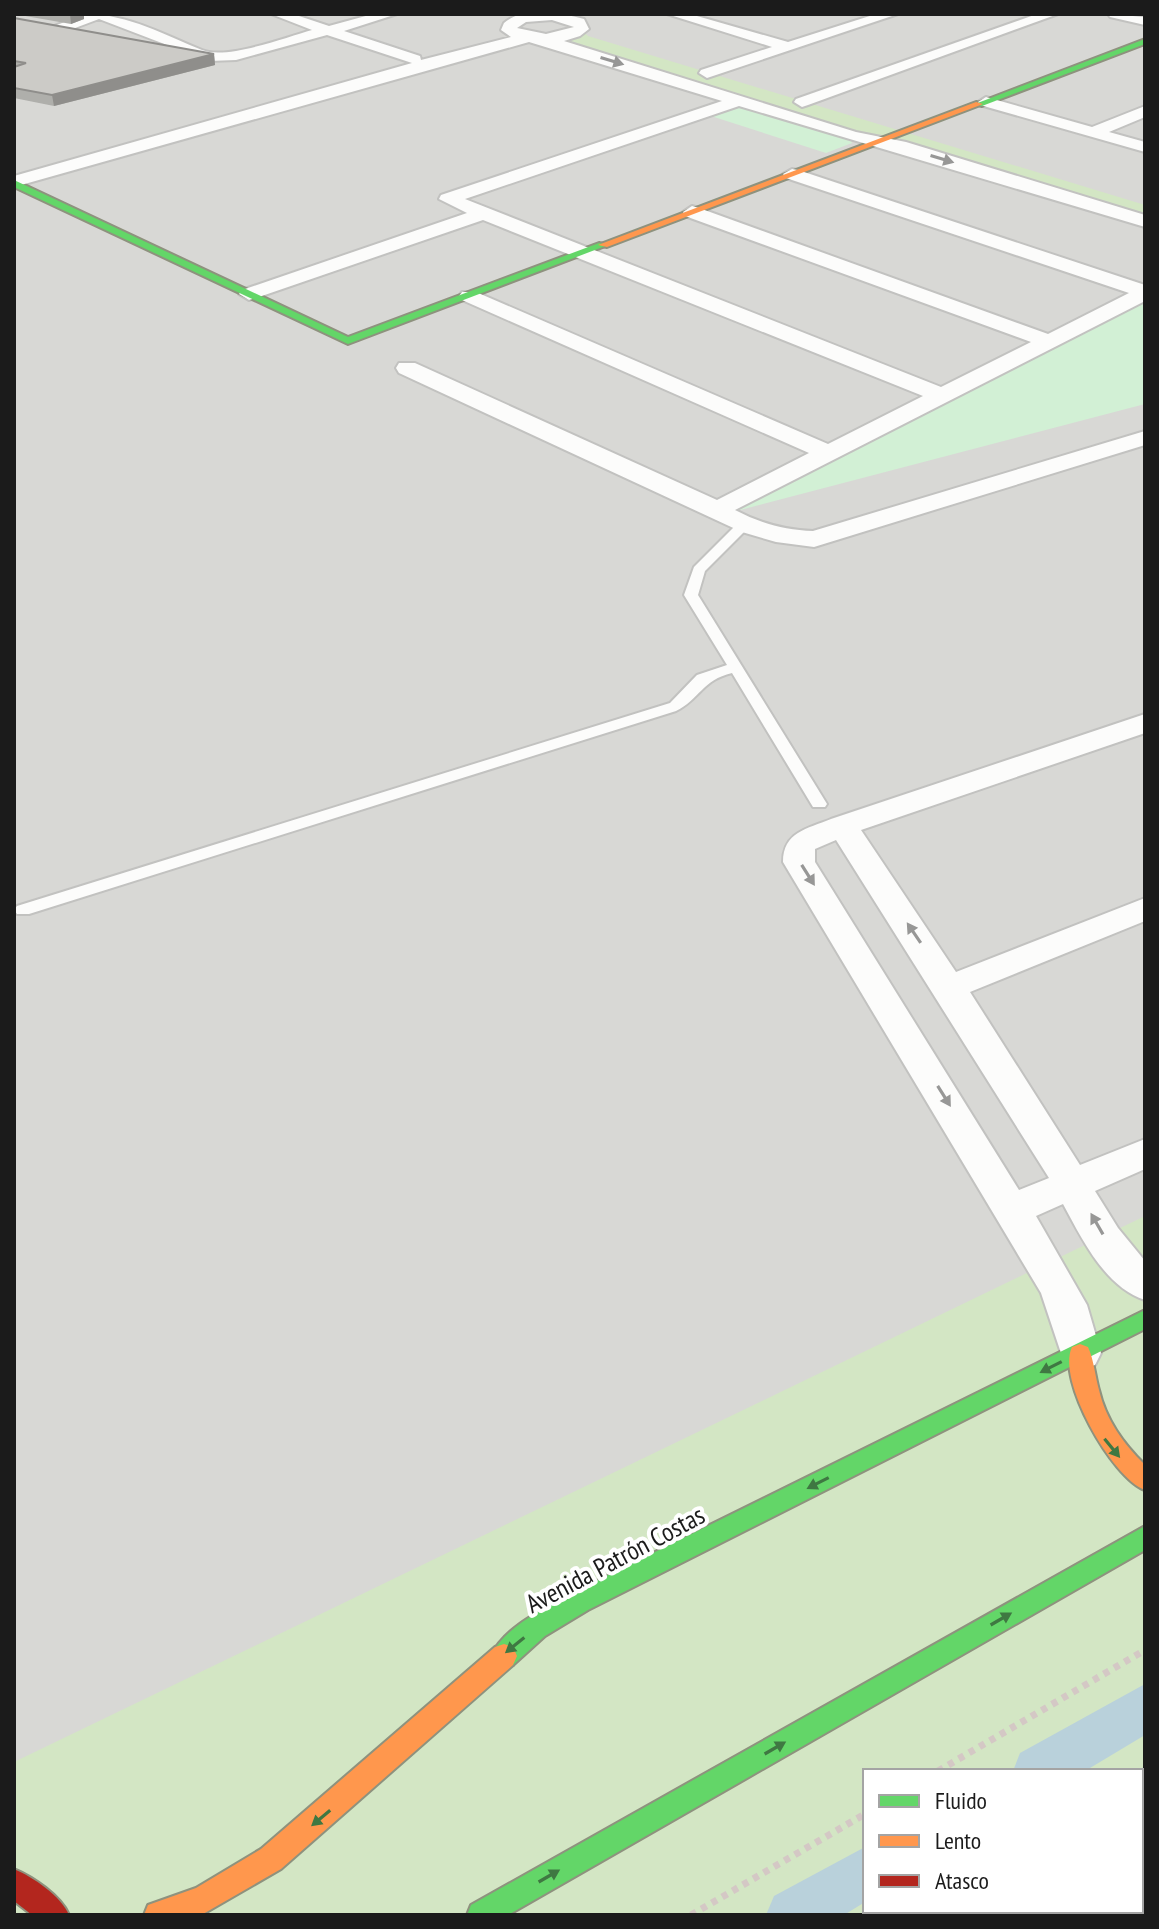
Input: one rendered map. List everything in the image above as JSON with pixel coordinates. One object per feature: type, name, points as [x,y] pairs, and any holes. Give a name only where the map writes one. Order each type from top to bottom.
[{"type":"main road","points":[[14,183],[348,341],[1145,41]]},
{"type":"main road","name":"Avenida Patrón Costas","points":[[158,1915],[183,1910],[226,1890],[271,1859],[331,1810],[496,1661],[579,1602],[1145,1319]]},
{"type":"main road","points":[[1080,1353],[1087,1404],[1099,1433],[1120,1458],[1145,1480]]},
{"type":"main road","points":[[481,1915],[1145,1537]]},
{"type":"main road","points":[[14,1883],[55,1915]]},
{"type":"street","points":[[14,46],[100,14],[209,56]]},
{"type":"street","points":[[278,14],[414,59]]},
{"type":"street","points":[[118,40],[209,56],[236,55],[390,14]]},
{"type":"street","points":[[490,14],[518,21],[534,38],[1145,221]]},
{"type":"street","points":[[14,173],[485,47],[570,35],[583,28],[586,20],[596,14]]},
{"type":"street","points":[[674,14],[789,47]]},
{"type":"street","points":[[703,22],[730,14]]},
{"type":"street","points":[[707,73],[891,14]]},
{"type":"street","points":[[1010,14],[1034,20]]},
{"type":"street","points":[[789,97],[1051,14]]},
{"type":"street","points":[[1115,14],[1145,21]]},
{"type":"street","points":[[14,183],[414,59],[518,21],[566,16],[597,39],[830,110]]},
{"type":"street","points":[[29,24],[88,35]]},
{"type":"street","points":[[738,101],[448,199],[943,396]]},
{"type":"street","points":[[986,102],[1145,147]]},
{"type":"street","points":[[1093,132],[1145,111]]},
{"type":"street","points":[[858,119],[1145,205]]},
{"type":"street","points":[[792,174],[1145,293]]},
{"type":"street","points":[[692,212],[1050,342]]},
{"type":"street","points":[[249,294],[482,214]]},
{"type":"street","points":[[717,509],[1145,293]]},
{"type":"street","points":[[469,296],[829,453]]},
{"type":"street","points":[[407,368],[717,509],[744,525],[794,539],[814,539],[1145,438]]},
{"type":"street","points":[[1080,1353],[1067,1305],[1014,1209],[799,862],[799,849],[831,815],[1145,723]]},
{"type":"street","points":[[831,815],[950,987],[1074,1184],[1112,1252],[1145,1284]]},
{"type":"street","points":[[950,987],[1145,909]]},
{"type":"street","points":[[1014,1209],[1145,1153]]},
{"type":"lane","points":[[744,525],[699,570],[691,595],[831,815]]},
{"type":"lane","points":[[23,910],[671,708],[688,698],[700,681],[715,672],[736,668]]},
{"type":"path","points":[[941,1769],[1145,1650]]},
{"type":"path","points":[[691,1915],[863,1815]]},
{"type":"shaded area","points":[[14,14],[1145,14],[1145,1915],[14,1915]]},
{"type":"green space","points":[[583,31],[588,36],[1145,205],[1145,221],[538,38]]},
{"type":"green space","points":[[746,107],[850,139],[852,143],[826,153],[711,116]]},
{"type":"green space","points":[[1145,293],[1145,404],[725,514]]},
{"type":"green space","points":[[1145,1216],[1145,1844],[1143,1769],[863,1769],[863,1913],[1034,1913],[1031,1915],[14,1915],[14,1762]]},
{"type":"building","points":[[14,18],[214,54],[52,95],[14,88],[14,67],[26,63],[14,61]]},
{"type":"waterway","points":[[1041,1769],[1145,1708]]},
{"type":"waterway","points":[[793,1915],[863,1874]]},
{"type":"traffic: fast","points":[[979,104],[1145,41]]},
{"type":"traffic: fast","points":[[14,183],[348,341],[603,245]]},
{"type":"traffic: fast","points":[[504,1656],[536,1628],[579,1602],[1145,1319]]},
{"type":"traffic: fast","points":[[481,1915],[1145,1537]]},
{"type":"traffic: slow","points":[[603,245],[979,104]]},
{"type":"traffic: slow","points":[[1080,1353],[1088,1392],[1099,1423],[1118,1451],[1145,1480]]},
{"type":"traffic: slow","points":[[158,1915],[203,1900],[271,1859],[504,1656]]},
{"type":"traffic: jam","points":[[14,1883],[55,1915]]}]
